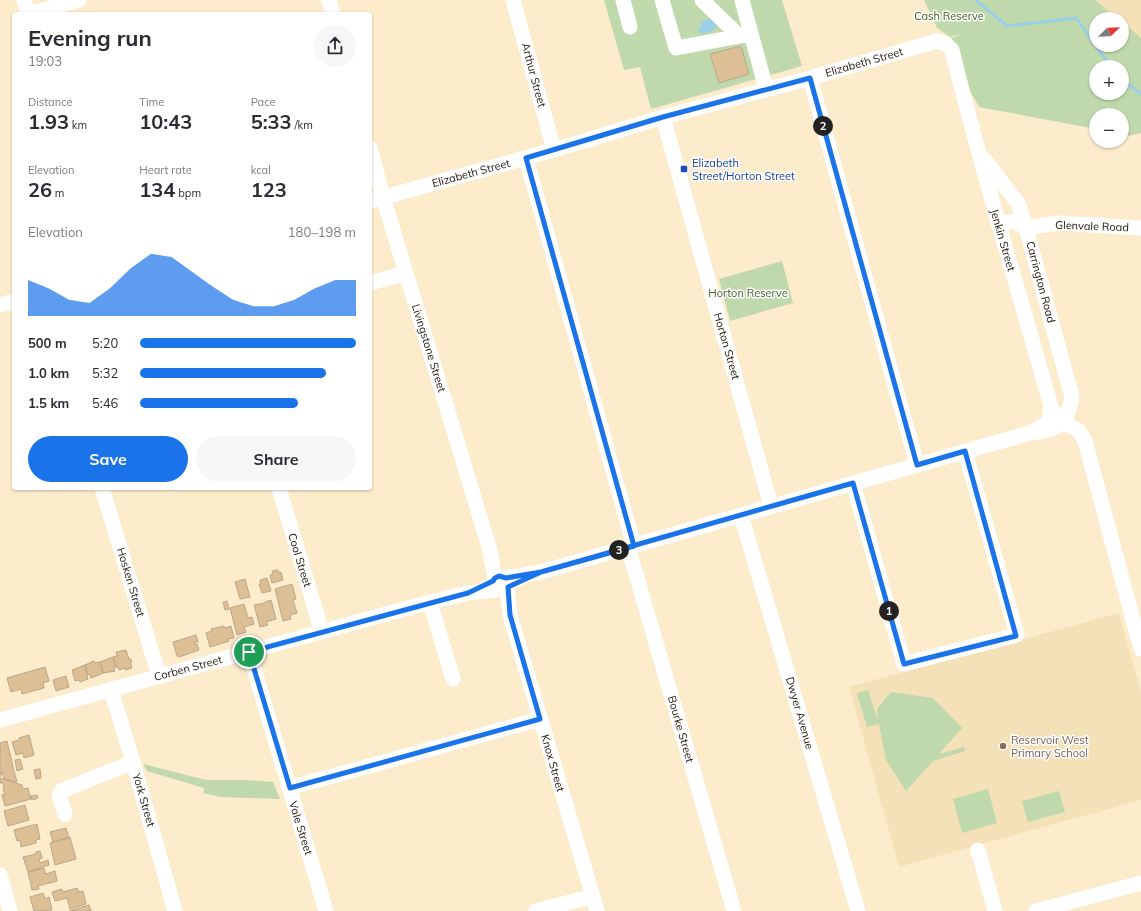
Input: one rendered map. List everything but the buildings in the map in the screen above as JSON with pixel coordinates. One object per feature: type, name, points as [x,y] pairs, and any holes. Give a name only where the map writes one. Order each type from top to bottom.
[{"type":"street","points":[[24,0],[28,12]]},
{"type":"street","points":[[36,12],[79,0]]},
{"type":"street","points":[[329,0],[332,12]]},
{"type":"street","name":"Arthur Street","points":[[513,0],[554,150]]},
{"type":"street","points":[[623,0],[630,27]]},
{"type":"street","points":[[662,0],[676,48],[745,35]]},
{"type":"street","points":[[702,0],[745,35]]},
{"type":"street","points":[[742,0],[745,35],[766,89]]},
{"type":"street","name":"Elizabeth Street","points":[[377,199],[554,150],[663,117],[810,78],[937,41],[942,42]]},
{"type":"street","name":"Jenkin Street","points":[[942,42],[947,44],[952,50],[966,108],[998,224],[1049,401],[1051,413],[1049,419],[1042,426],[1030,433]]},
{"type":"street","points":[[810,78],[917,465]]},
{"type":"street","name":"Horton Street","points":[[663,117],[771,506]]},
{"type":"street","name":"Carrington Road","points":[[979,153],[1018,203],[1026,228],[1072,397],[1070,410],[1064,421]]},
{"type":"street","name":"Bourke Street","points":[[526,158],[631,546],[734,911]]},
{"type":"street","name":"Livingstone Street","points":[[372,163],[377,199],[406,273],[501,584]]},
{"type":"street","name":"Glenvale Road","points":[[998,224],[1014,221],[1026,228],[1058,223],[1141,228]]},
{"type":"street","points":[[372,282],[406,273]]},
{"type":"street","points":[[0,305],[12,302]]},
{"type":"street","points":[[1071,393],[1049,401],[1064,421],[1068,425],[1078,430],[1085,441],[1140,641]]},
{"type":"street","points":[[1030,433],[1043,432],[1053,429],[1060,426],[1064,421]]},
{"type":"street","name":"Corben Street","points":[[0,720],[430,602],[501,584],[1030,433]]},
{"type":"street","points":[[853,483],[904,664],[1016,636],[965,451]]},
{"type":"street","name":"Hosken Street","points":[[103,490],[159,676]]},
{"type":"street","name":"Cool Street","points":[[280,490],[322,632]]},
{"type":"street","name":"Dwyer Avenue","points":[[741,515],[858,911]]},
{"type":"street","name":"Knox Street","points":[[501,584],[597,911]]},
{"type":"street","points":[[430,602],[453,679]]},
{"type":"street","name":"Vale Street","points":[[249,652],[326,911]]},
{"type":"street","name":"York Street","points":[[111,690],[175,911]]},
{"type":"street","points":[[290,788],[540,719]]},
{"type":"street","points":[[65,814],[59,795],[61,791],[133,762]]},
{"type":"street","points":[[978,850],[995,911]]},
{"type":"street","points":[[0,875],[10,911]]},
{"type":"street","points":[[1036,911],[1141,883]]},
{"type":"street","points":[[536,911],[592,896]]},
{"type":"shaded area","points":[[1095,0],[1141,0],[1141,38],[1129,28],[1129,12],[1110,12]]},
{"type":"shaded area","name":"Reservoir West Primary School","points":[[1119,613],[1141,692],[1141,800],[899,867],[849,687]]},
{"type":"green space","points":[[604,0],[782,0],[802,66],[651,109],[640,67],[624,70]]},
{"type":"green space","name":"Cash Reserve","points":[[924,0],[1095,0],[1110,12],[1089,12],[1089,52],[1129,52],[1129,28],[1141,38],[1141,133],[1129,136],[1129,108],[1089,108],[1089,128],[979,107],[942,42],[962,34],[950,37],[937,28]]},
{"type":"green space","name":"Horton Reserve","points":[[782,261],[793,303],[730,321],[719,279]]},
{"type":"green space","points":[[868,690],[878,721],[877,709],[891,692],[933,698],[962,728],[939,754],[964,747],[965,751],[933,761],[906,791],[886,760],[879,724],[867,727],[857,693]]},
{"type":"green space","points":[[143,764],[206,780],[273,782],[280,799],[221,797],[203,793],[204,788],[147,771]]},
{"type":"green space","points":[[988,789],[997,823],[962,833],[953,799]]},
{"type":"green space","points":[[1059,791],[1065,812],[1028,822],[1022,801]]},
{"type":"water","points":[[710,19],[718,24],[717,26],[710,32],[699,33],[698,29],[702,25],[701,22]]},
{"type":"waterway","points":[[976,0],[1007,26],[1076,18],[1106,60]]},
{"type":"waterway","points":[[1129,85],[1141,94]]},
{"type":"place","name":"Elizabeth Street/Horton Street","points":[[684,169]]},
{"type":"place","name":"Reservoir West Primary School","points":[[1003,746]]},
{"type":"route","points":[[249,652],[290,788],[540,719],[510,615],[508,587],[541,572],[634,546],[632,536],[526,158],[663,117],[810,78],[917,465],[965,451],[1016,636],[904,664],[853,483],[628,547],[541,572],[506,578],[504,576],[497,576],[493,581],[468,593],[249,652]]}]
